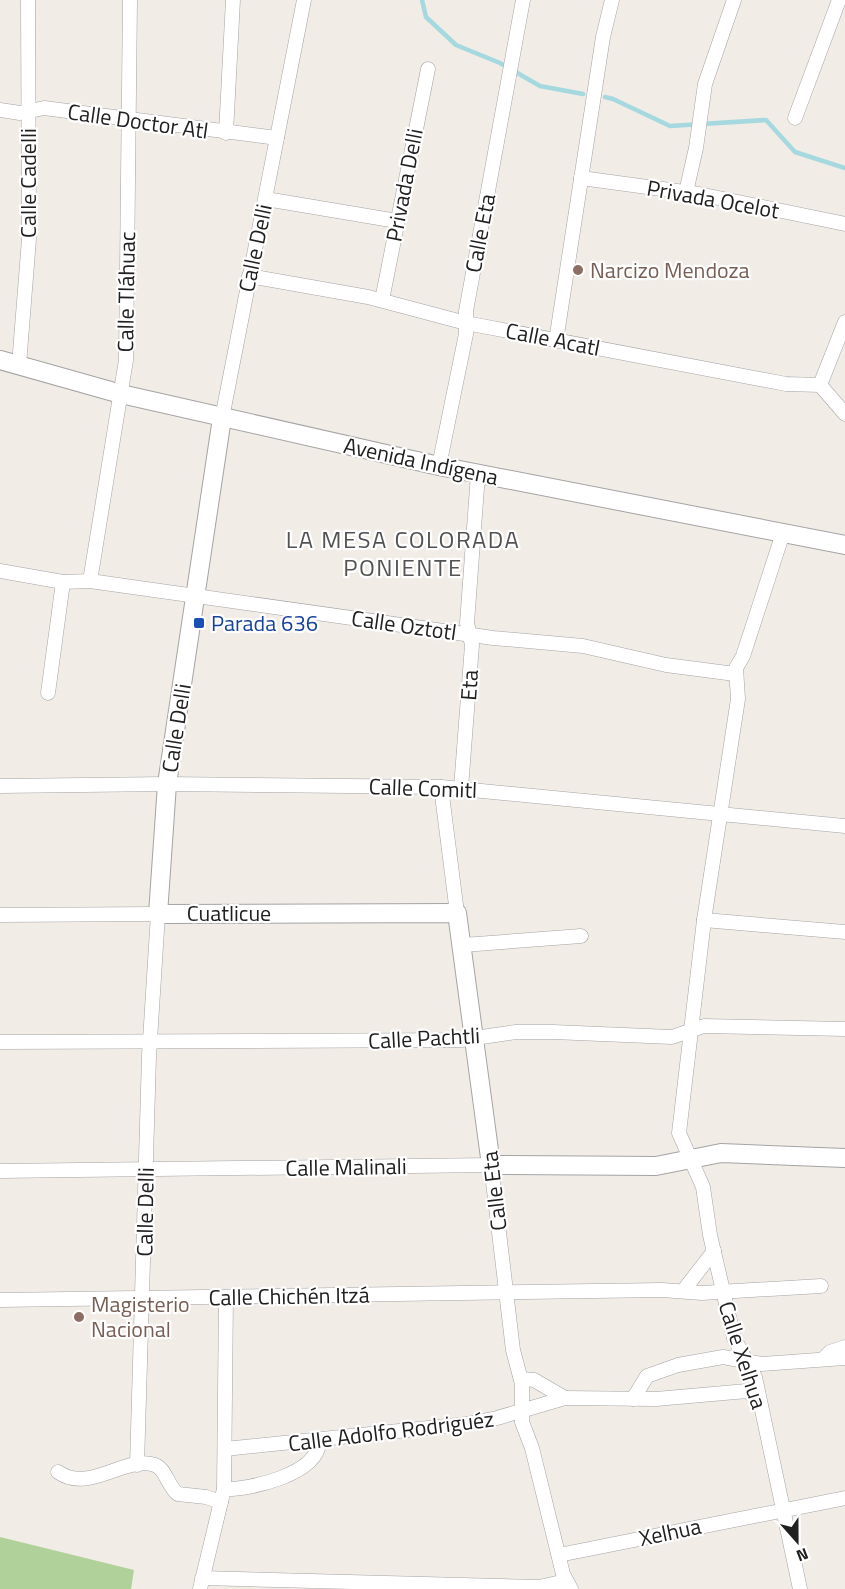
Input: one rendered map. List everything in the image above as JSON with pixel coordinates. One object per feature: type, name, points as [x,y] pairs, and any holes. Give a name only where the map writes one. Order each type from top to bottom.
[{"type":"street","name":"Calle Cadelli","points":[[5,363],[28,239],[28,0]]},
{"type":"street","name":"Calle Tláhuac","points":[[90,581],[126,360],[130,0]]},
{"type":"street","points":[[226,133],[233,0]]},
{"type":"street","name":"Calle Delli","points":[[137,1465],[151,1043],[167,784],[197,597],[222,418],[304,0]]},
{"type":"street","name":"Calle Eta","points":[[439,466],[524,0]]},
{"type":"street","points":[[556,341],[606,21],[612,0]]},
{"type":"street","points":[[686,192],[705,84],[734,0]]},
{"type":"street","points":[[795,118],[838,0]]},
{"type":"street","name":"Privada Delli","points":[[382,300],[428,69]]},
{"type":"street","name":"Calle Doctor Atl","points":[[0,111],[13,113],[44,108],[127,121],[277,138]]},
{"type":"street","name":"Privada Ocelot","points":[[581,178],[686,192],[845,224]]},
{"type":"street","points":[[266,199],[397,221]]},
{"type":"street","name":"Calle Acatl","points":[[249,276],[382,300],[466,323],[556,341],[786,384],[820,385]]},
{"type":"street","points":[[845,322],[820,385],[845,414]]},
{"type":"street","name":"Avenida Indígena","points":[[5,363],[222,418],[439,466],[845,545]]},
{"type":"street","name":"Eta","points":[[461,788],[472,645],[467,623],[478,474]]},
{"type":"street","points":[[690,1158],[679,1133],[704,920],[738,699],[735,674],[783,533]]},
{"type":"street","name":"Calle Oztotl","points":[[0,571],[63,582],[90,581],[470,633],[583,646],[666,665],[735,674]]},
{"type":"street","points":[[48,693],[63,582]]},
{"type":"street","name":"Calle Comitl","points":[[0,786],[167,784],[441,787],[722,812],[845,826]]},
{"type":"street","name":"Calle Eta","points":[[441,787],[476,1038],[513,1350],[521,1379],[522,1422],[532,1449],[568,1585]]},
{"type":"street","name":"Cuatlicue","points":[[0,915],[458,913]]},
{"type":"street","points":[[704,920],[845,932]]},
{"type":"street","points":[[463,945],[581,936]]},
{"type":"street","name":"Calle Pachtli","points":[[0,1042],[461,1040],[516,1032],[672,1037],[705,1026],[845,1029]]},
{"type":"street","name":"Calle Malinali","points":[[0,1172],[491,1165],[656,1166],[722,1153],[845,1158]]},
{"type":"street","name":"Calle Xelhua","points":[[690,1158],[703,1187],[714,1251],[734,1338],[748,1360],[759,1400],[800,1589]]},
{"type":"street","points":[[683,1291],[714,1251]]},
{"type":"street","name":"Calle Chichén Itzá","points":[[0,1300],[723,1291],[821,1286]]},
{"type":"street","points":[[226,1297],[223,1495],[201,1583],[539,1587],[568,1585]]},
{"type":"street","points":[[823,1360],[830,1352],[845,1347]]},
{"type":"street","points":[[633,1399],[647,1376],[678,1365],[723,1357],[761,1364],[845,1358]]},
{"type":"street","points":[[521,1379],[534,1380],[565,1398]]},
{"type":"street","name":"Calle Adolfo Rodriguéz","points":[[225,1449],[319,1442],[467,1424],[497,1418],[521,1409],[565,1398],[633,1399],[747,1391],[759,1400]]},
{"type":"street","points":[[58,1472],[70,1479],[78,1479],[137,1465],[157,1466],[178,1494],[206,1497],[223,1495],[298,1469],[315,1457],[319,1442]]},
{"type":"street","name":"Xelhua","points":[[559,1555],[845,1498]]},
{"type":"green space","points":[[0,1537],[134,1570],[131,1589],[0,1589]]},
{"type":"waterway","points":[[422,0],[426,17],[456,45],[500,63],[540,86],[583,94]]},
{"type":"waterway","points":[[605,97],[670,126],[766,120],[795,152],[845,168]]},
{"type":"place","name":"Narcizo Mendoza","points":[[578,270]]},
{"type":"place","name":"Parada 636","points":[[199,623]]},
{"type":"place","name":"Magisterio Nacional","points":[[79,1317]]},
{"type":"district","name":"LA MESA COLORADA PONIENTE","points":[[403,553]]}]
